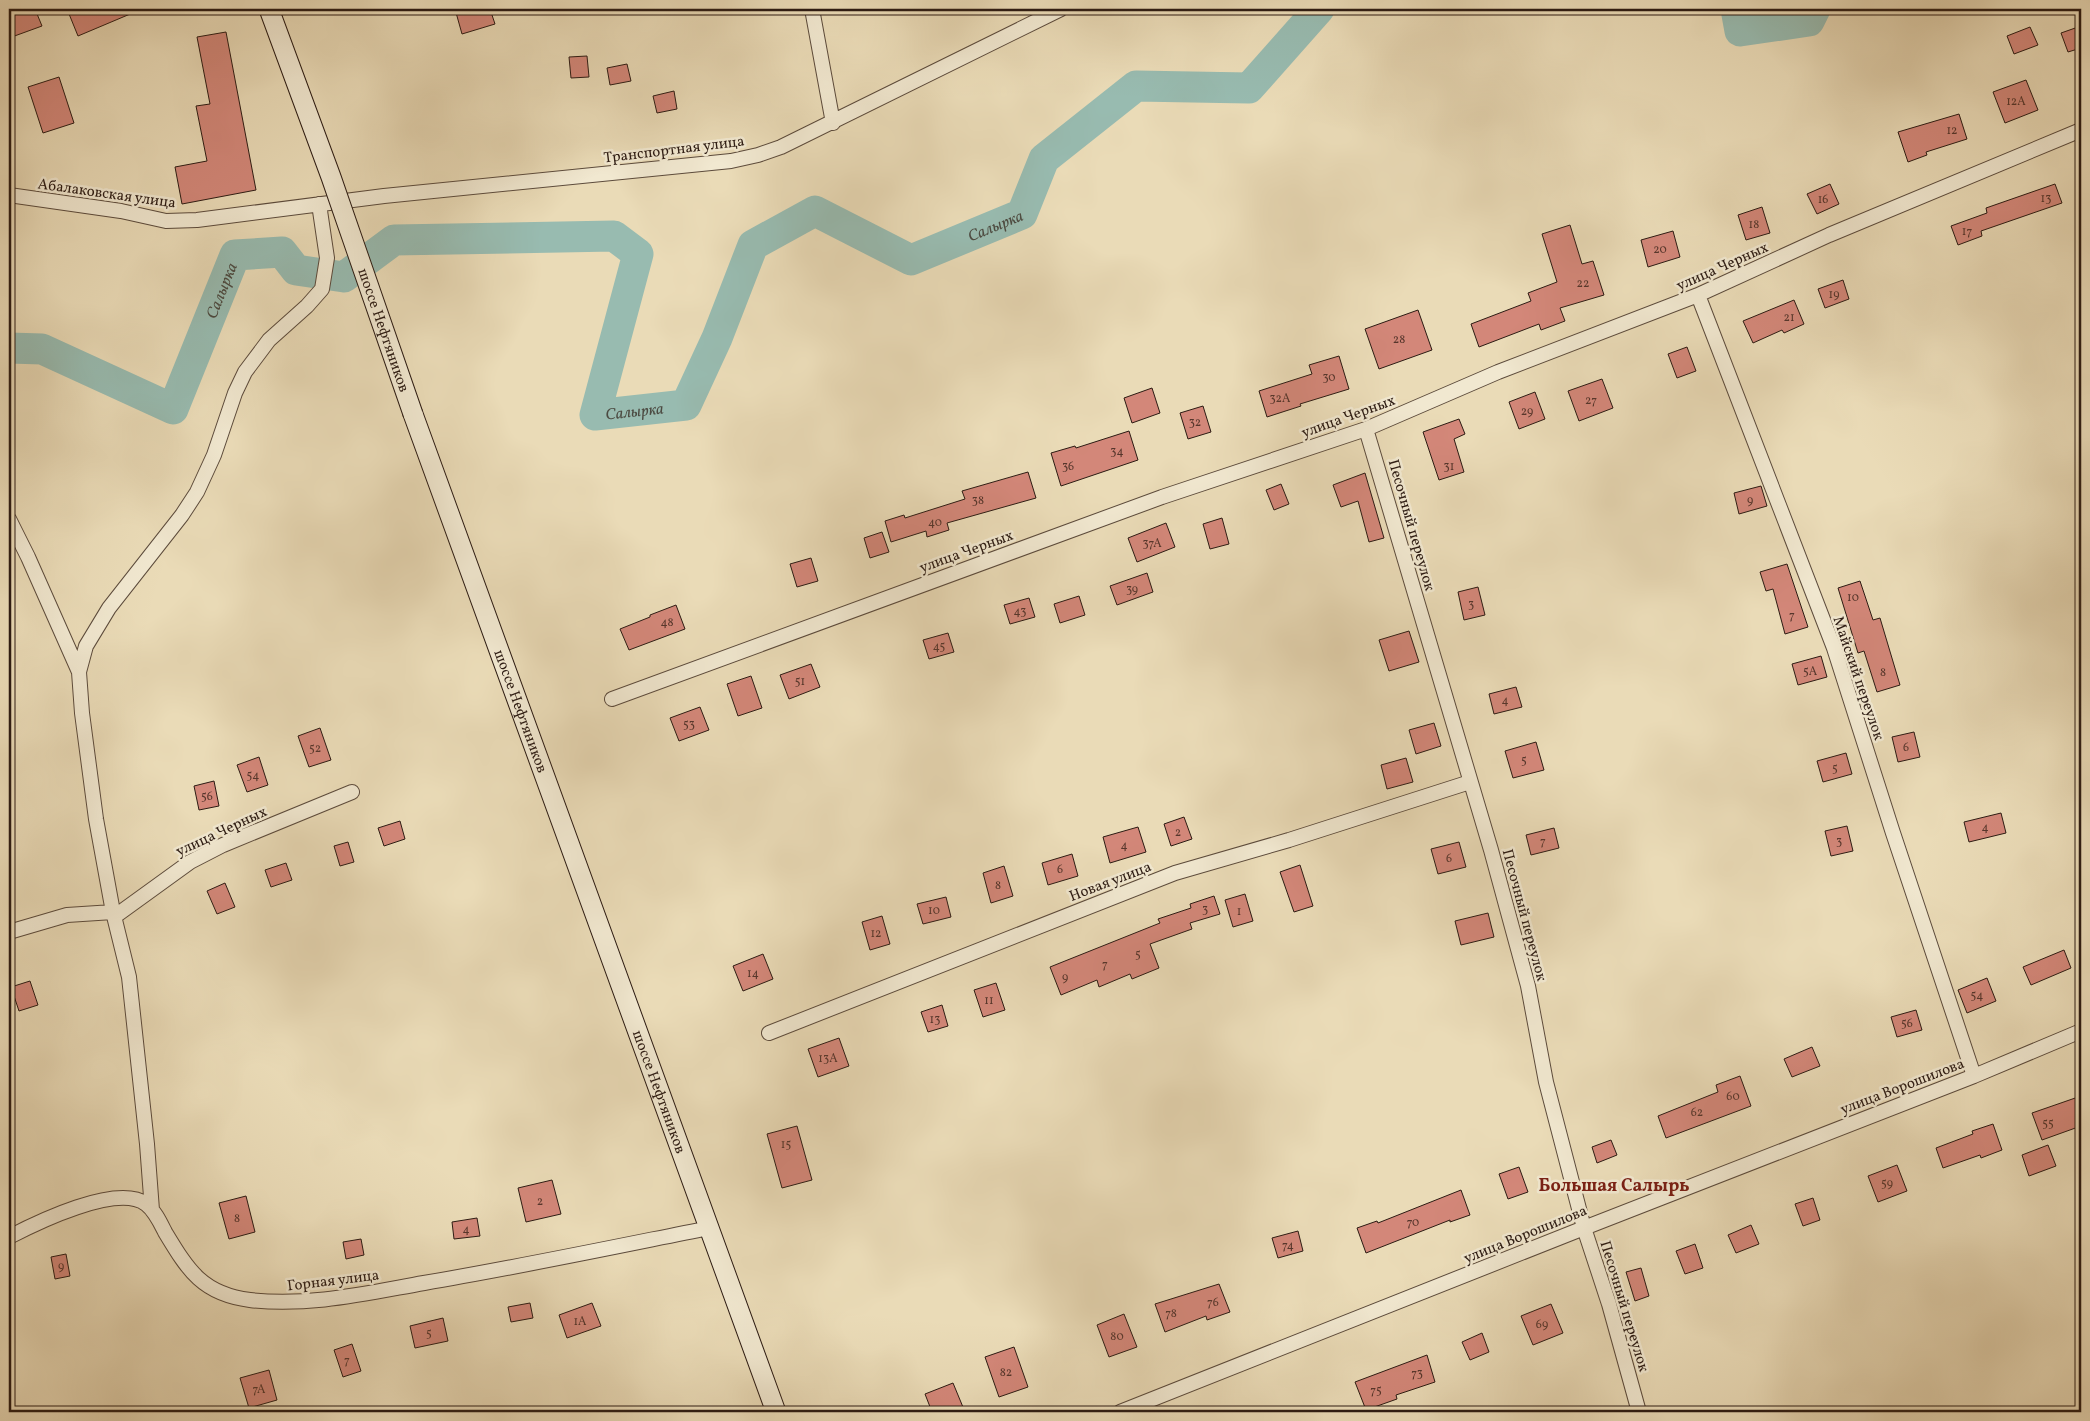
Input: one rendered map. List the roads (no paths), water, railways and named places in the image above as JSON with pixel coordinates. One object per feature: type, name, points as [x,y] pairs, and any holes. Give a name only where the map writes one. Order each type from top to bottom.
[{"type":"main road","name":"шоссе Нефтяников","points":[[269,9],[331,177],[413,414],[776,1412]]},
{"type":"street","points":[[812,9],[833,123]]},
{"type":"street","name":"Транспортная улица","points":[[319,204],[731,161],[758,155],[782,147],[833,123],[1061,9]]},
{"type":"street","name":"улица Черных","points":[[612,699],[1162,497],[1366,429],[1498,372],[1698,296],[1829,235],[2081,130]]},
{"type":"street","name":"Абалаковская улица","points":[[9,195],[121,211],[166,221],[197,220],[319,204]]},
{"type":"street","points":[[152,1210],[146,1125],[129,977],[114,914],[96,819],[82,713],[79,672],[86,646],[109,608],[182,515],[197,492],[214,455],[235,393],[245,372],[269,340],[307,306],[322,289],[327,258],[319,204]]},
{"type":"street","name":"Майский переулок","points":[[1698,296],[1834,648],[1974,1076]]},
{"type":"street","name":"Песочный переулок","points":[[1366,429],[1528,986],[1546,1082],[1584,1228],[1610,1304],[1639,1412]]},
{"type":"street","points":[[9,520],[28,557],[79,672]]},
{"type":"street","name":"Новая улица","points":[[769,1033],[1175,873],[1289,840],[1470,782]]},
{"type":"street","name":"улица Черных","points":[[114,914],[190,862],[223,845],[352,792]]},
{"type":"street","points":[[9,932],[67,915],[114,914]]},
{"type":"street","name":"улица Ворошилова","points":[[1120,1412],[1974,1076],[2081,1031]]},
{"type":"street","points":[[9,1237],[38,1222],[81,1205],[128,1199],[144,1202],[152,1210]]},
{"type":"street","name":"Горная улица","points":[[152,1210],[193,1276],[206,1287],[233,1296],[275,1302],[304,1302],[346,1297],[472,1275],[709,1228]]},
{"type":"waterway","name":"Салырка","points":[[9,348],[42,349],[173,409],[235,255],[282,252],[296,270],[344,277],[394,240],[614,236],[638,254],[595,415],[686,405],[717,338],[753,245],[815,211],[911,260],[1022,214],[1044,159],[1136,86],[1249,88],[1319,9]]},
{"type":"waterway","name":"Салырка","points":[[1736,9],[1740,31],[1809,21],[1815,9]]},
{"type":"district","name":"Большая Салырь","points":[[1614,1185]]}]
